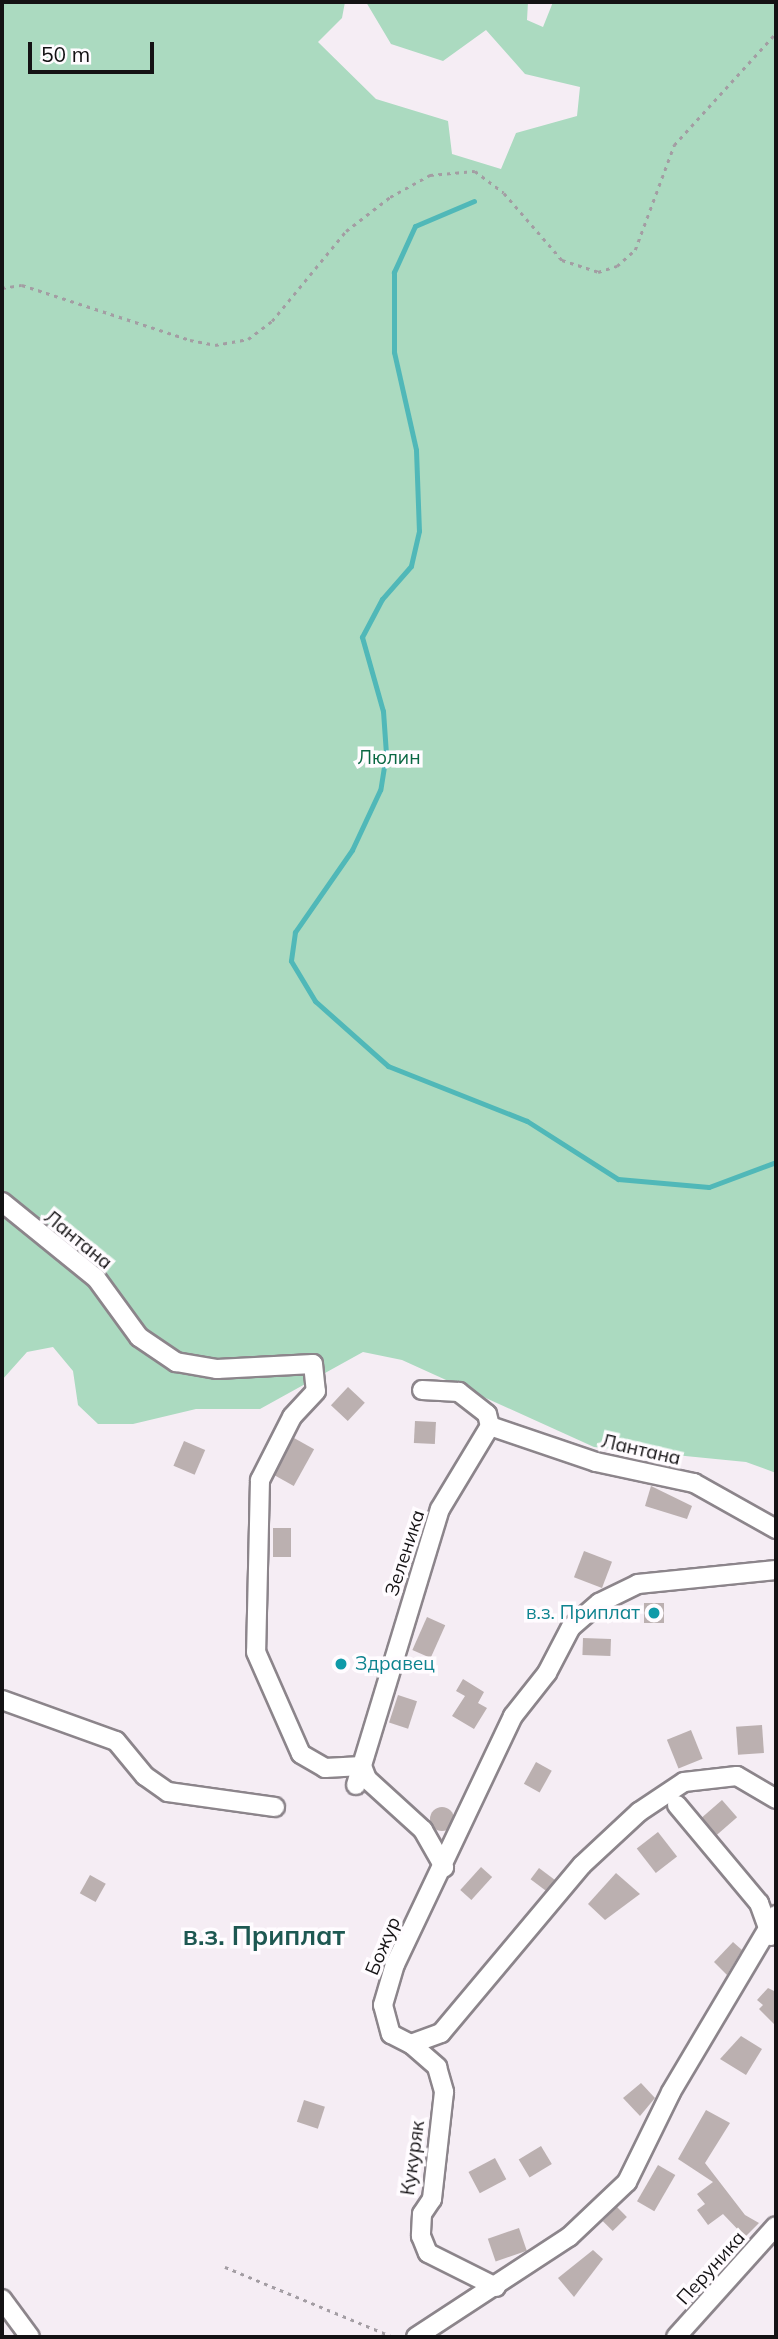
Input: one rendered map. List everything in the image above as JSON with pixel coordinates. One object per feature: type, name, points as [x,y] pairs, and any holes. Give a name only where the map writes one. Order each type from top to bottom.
[{"type":"street","name":"Лантана","points":[[2,1202],[96,1278],[139,1338],[176,1362],[217,1369],[313,1364],[316,1391],[292,1418],[260,1480],[256,1652],[301,1754],[325,1768],[362,1766]]},
{"type":"street","points":[[422,1390],[459,1392],[487,1414],[490,1426]]},
{"type":"street","name":"Лантана","points":[[490,1426],[596,1462],[694,1483],[776,1529]]},
{"type":"street","name":"Зеленика","points":[[356,1784],[440,1509],[490,1426]]},
{"type":"street","name":"Божур","points":[[411,2044],[391,2034],[383,2005],[395,1964],[444,1867],[513,1716],[571,1627],[599,1602],[638,1584],[776,1570]]},
{"type":"street","points":[[2,1700],[116,1741],[145,1776],[168,1791],[275,1807]]},
{"type":"street","points":[[362,1766],[367,1779],[424,1830],[444,1867]]},
{"type":"street","points":[[411,2044],[441,2033],[582,1865],[639,1812],[684,1782],[737,1776],[776,1799]]},
{"type":"street","points":[[677,1805],[759,1902],[773,1938]]},
{"type":"street","points":[[416,2337],[569,2237],[626,2182],[671,2092],[773,1938],[776,1915]]},
{"type":"street","name":"Кукуряк","points":[[411,2044],[437,2067],[444,2092],[432,2199],[422,2214],[421,2236],[428,2253],[496,2287]]},
{"type":"street","name":"Перуника","points":[[677,2337],[776,2226]]},
{"type":"street","points":[[2,2299],[30,2337]]},
{"type":"path","points":[[2,288],[22,285],[215,345],[248,339],[272,321],[346,232],[390,197],[430,175],[475,171],[562,260],[598,272],[617,266],[635,250],[674,145],[776,33]]},
{"type":"path","points":[[225,2266],[393,2337]]},
{"type":"green space","name":"Люлин","points":[[2,2],[345,2],[342,18],[318,42],[376,99],[448,121],[452,154],[501,169],[516,133],[577,116],[580,87],[525,74],[486,30],[443,61],[391,44],[366,2],[528,2],[527,20],[543,27],[553,2],[776,2],[776,1473],[746,1462],[594,1447],[402,1360],[363,1352],[260,1409],[196,1409],[133,1424],[98,1424],[78,1405],[73,1371],[53,1347],[27,1352],[2,1380]]},
{"type":"building","points":[[348,1387],[365,1403],[348,1421],[331,1405]]},
{"type":"building","points":[[415,1421],[436,1422],[435,1444],[414,1443]]},
{"type":"building","points":[[294,1438],[314,1449],[294,1486],[274,1475]]},
{"type":"building","points":[[184,1441],[205,1450],[195,1475],[173,1466]]},
{"type":"building","points":[[651,1486],[692,1506],[687,1519],[645,1506]]},
{"type":"building","points":[[273,1528],[291,1528],[291,1557],[273,1557]]},
{"type":"building","points":[[584,1551],[612,1562],[602,1588],[574,1577]]},
{"type":"building","name":"в.з. Приплат","points":[[644,1603],[664,1603],[664,1623],[644,1623]]},
{"type":"building","points":[[427,1617],[445,1625],[431,1658],[412,1650]]},
{"type":"building","points":[[583,1638],[611,1639],[610,1656],[582,1655]]},
{"type":"building","points":[[463,1679],[484,1692],[478,1703],[487,1708],[474,1729],[452,1716],[465,1696],[456,1691]]},
{"type":"building","points":[[398,1695],[417,1701],[408,1729],[389,1723]]},
{"type":"building","points":[[762,1725],[764,1753],[738,1755],[736,1727]]},
{"type":"building","points":[[691,1730],[703,1759],[679,1768],[667,1740]]},
{"type":"building","points":[[536,1762],[552,1771],[540,1793],[524,1784]]},
{"type":"building","points":[[722,1800],[737,1817],[717,1835],[702,1818]]},
{"type":"building","points":[[442,1807],[450,1811],[454,1819],[450,1827],[442,1831],[434,1827],[430,1819],[434,1811]]},
{"type":"building","points":[[658,1832],[677,1856],[656,1873],[637,1849]]},
{"type":"building","points":[[481,1867],[492,1877],[471,1900],[460,1890]]},
{"type":"building","points":[[539,1868],[555,1880],[547,1891],[531,1879]]},
{"type":"building","points":[[616,1873],[640,1894],[605,1920],[588,1904]]},
{"type":"building","points":[[90,1875],[106,1884],[96,1902],[80,1893]]},
{"type":"building","points":[[733,1942],[742,1950],[727,1975],[714,1962]]},
{"type":"building","points":[[768,1988],[776,1992],[776,2026],[759,2009],[763,2005],[757,2000]]},
{"type":"building","points":[[741,2036],[762,2049],[746,2075],[720,2059]]},
{"type":"building","points":[[641,2083],[655,2098],[640,2116],[623,2098]]},
{"type":"building","points":[[304,2100],[325,2107],[318,2129],[297,2122]]},
{"type":"building","points":[[706,2110],[730,2123],[705,2163],[745,2215],[759,2223],[745,2237],[723,2214],[708,2225],[697,2210],[705,2204],[697,2194],[713,2182],[678,2159]]},
{"type":"building","points":[[541,2146],[552,2164],[530,2177],[519,2159]]},
{"type":"building","points":[[495,2158],[506,2179],[480,2193],[469,2172]]},
{"type":"building","points":[[658,2165],[675,2175],[654,2211],[637,2201]]},
{"type":"building","points":[[617,2207],[627,2217],[613,2231],[603,2221]]},
{"type":"building","points":[[519,2228],[527,2251],[496,2261],[488,2239]]},
{"type":"building","points":[[593,2250],[603,2259],[574,2297],[558,2278]]},
{"type":"waterway","points":[[474,201],[415,226],[394,272],[394,352],[416,450],[419,531],[411,566],[382,599],[362,637],[383,711],[386,754],[380,790],[352,850],[295,932],[291,961],[315,1001],[388,1066],[527,1121],[618,1179],[709,1187],[776,1162]]},
{"type":"place","name":"в.з. Приплат","points":[[654,1613]]},
{"type":"place","name":"Здравец","points":[[341,1664]]},
{"type":"district","name":"в.з. Приплат","points":[[264,1936]]}]
